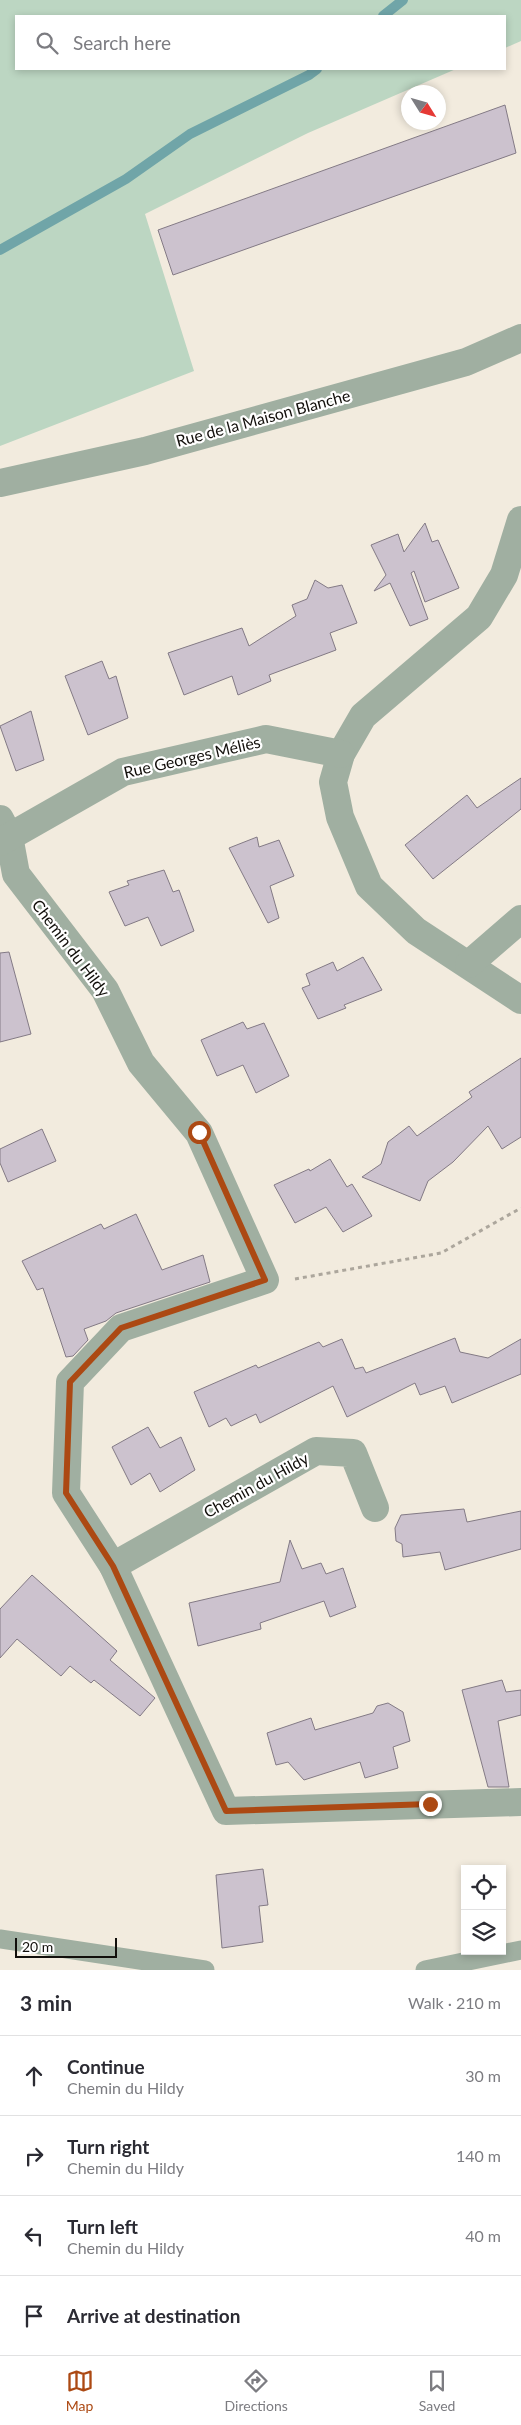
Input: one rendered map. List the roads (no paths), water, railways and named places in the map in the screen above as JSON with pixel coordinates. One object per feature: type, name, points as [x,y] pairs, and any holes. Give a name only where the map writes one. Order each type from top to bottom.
[{"type":"street","name":"Rue de la Maison Blanche","points":[[0,483],[145,451],[456,365],[521,338]]},
{"type":"street","points":[[521,520],[504,575],[479,617],[363,716],[341,754],[333,782],[340,817],[369,886],[416,931],[469,964],[521,1000]]},
{"type":"street","name":"Rue Georges Méliès","points":[[3,833],[123,772],[266,739],[341,754]]},
{"type":"street","name":"Chemin du Hildy","points":[[3,833],[16,874],[105,990],[141,1063],[199,1132],[265,1280],[121,1328],[70,1382],[66,1493],[113,1566],[316,1451],[353,1453],[375,1508]]},
{"type":"street","points":[[469,964],[521,919]]},
{"type":"street","points":[[113,1566],[226,1811],[521,1802]]},
{"type":"lane","points":[[0,1940],[205,1970]]},
{"type":"lane","points":[[425,1970],[521,1950]]},
{"type":"waterway","points":[[384,15],[403,0]]},
{"type":"waterway","points":[[0,250],[126,179],[190,134],[316,70]]}]
